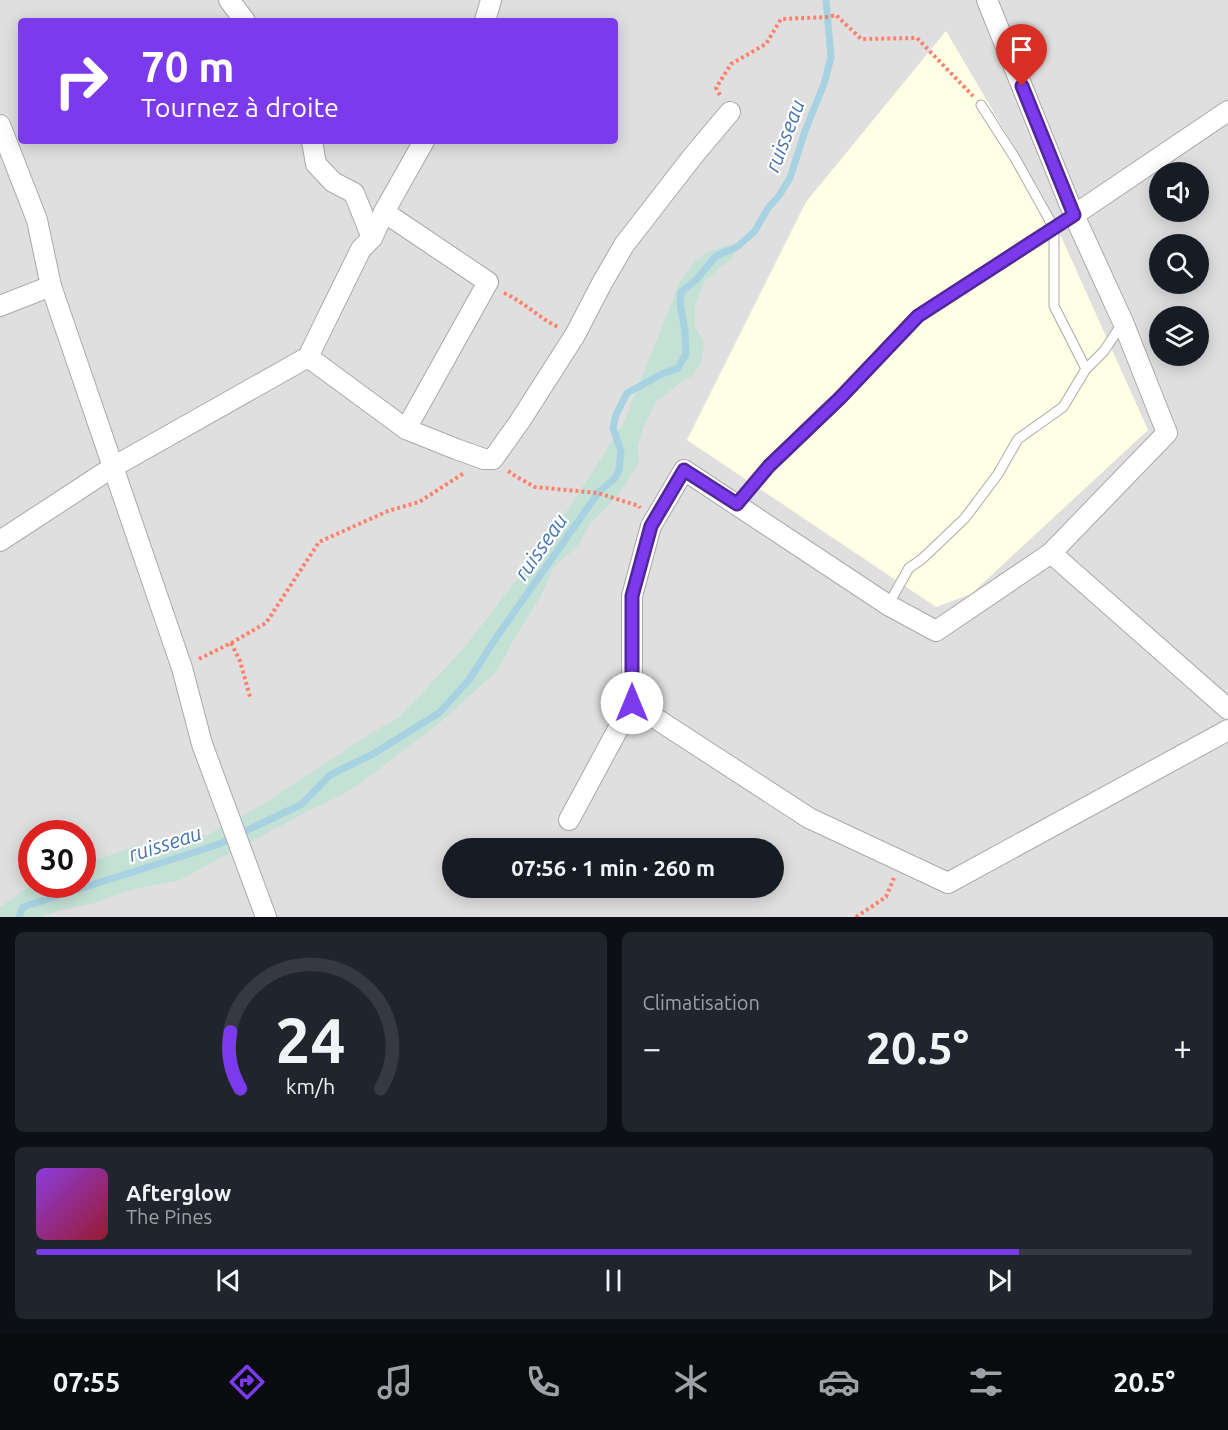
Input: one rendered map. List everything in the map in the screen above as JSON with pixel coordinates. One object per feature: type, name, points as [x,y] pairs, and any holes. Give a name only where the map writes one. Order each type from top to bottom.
[{"type":"street","points":[[229,0],[243,18]]},
{"type":"street","points":[[486,18],[491,0]]},
{"type":"street","points":[[568,820],[632,703],[632,596],[651,526],[684,470],[888,605],[936,631],[1051,553],[1167,433],[1123,322],[1074,215],[987,0]]},
{"type":"street","points":[[1074,215],[1228,111]]},
{"type":"street","points":[[308,357],[406,429],[456,449],[489,459],[520,421],[575,335],[624,245],[730,112]]},
{"type":"street","points":[[0,125],[37,220],[51,286],[182,668],[202,744],[266,917]]},
{"type":"street","points":[[313,144],[316,164],[333,182],[354,193],[372,237]]},
{"type":"street","points":[[0,541],[114,467],[308,357],[361,249],[372,237],[422,144]]},
{"type":"street","points":[[384,212],[488,282],[406,429]]},
{"type":"street","points":[[0,306],[51,286]]},
{"type":"street","points":[[1051,553],[1228,709]]},
{"type":"street","points":[[632,703],[809,818],[948,883],[1228,730]]},
{"type":"lane","points":[[981,105],[1015,158],[1054,228],[1054,306],[1086,369]]},
{"type":"lane","points":[[737,504],[769,466],[840,398],[918,316],[1074,215]]},
{"type":"lane","points":[[888,605],[909,568],[922,559],[965,518],[998,474],[1018,440],[1063,407],[1086,369],[1104,351],[1123,322]]},
{"type":"path","points":[[730,112],[716,88],[732,64],[766,44],[781,19],[836,15],[861,39],[917,38],[981,105]]},
{"type":"path","points":[[488,282],[516,298],[546,322],[575,335]]},
{"type":"path","points":[[182,668],[231,644],[266,623],[319,542],[388,511],[419,502],[489,459],[536,487],[598,493],[639,506],[651,526]]},
{"type":"path","points":[[231,644],[240,662],[250,697]]},
{"type":"path","points":[[856,917],[886,897],[902,862]]},
{"type":"shaded area","points":[[0,0],[1228,0],[1228,917],[0,917]]},
{"type":"shaded area","points":[[946,31],[1043,196],[1148,430],[971,594],[936,607],[687,440],[806,202]]},
{"type":"shaded area","points":[[724,246],[737,247],[732,259],[704,282],[695,303],[695,328],[705,341],[701,362],[694,375],[656,402],[643,428],[638,446],[639,462],[620,493],[589,525],[579,544],[553,569],[542,594],[497,671],[437,725],[357,786],[180,880],[134,889],[42,917],[0,917],[0,907],[18,895],[18,898],[96,898],[96,860],[138,845],[207,835],[257,808],[373,732],[400,717],[462,650],[524,571],[546,537],[569,508],[623,424],[680,281],[698,259]]},
{"type":"waterway","name":"ruisseau","points":[[19,917],[23,907],[217,845],[302,804],[330,775],[373,754],[439,713],[469,680],[598,493],[615,478],[619,470],[621,451],[613,428],[616,415],[627,393],[678,368],[686,354],[680,304],[681,292],[696,280],[716,256],[737,247],[755,231],[768,208],[790,178],[805,131],[824,84],[831,57],[826,0]]},
{"type":"route","points":[[632,703],[632,596],[651,526],[684,470],[737,504],[769,466],[840,398],[918,316],[1074,215],[1022,86]]}]
